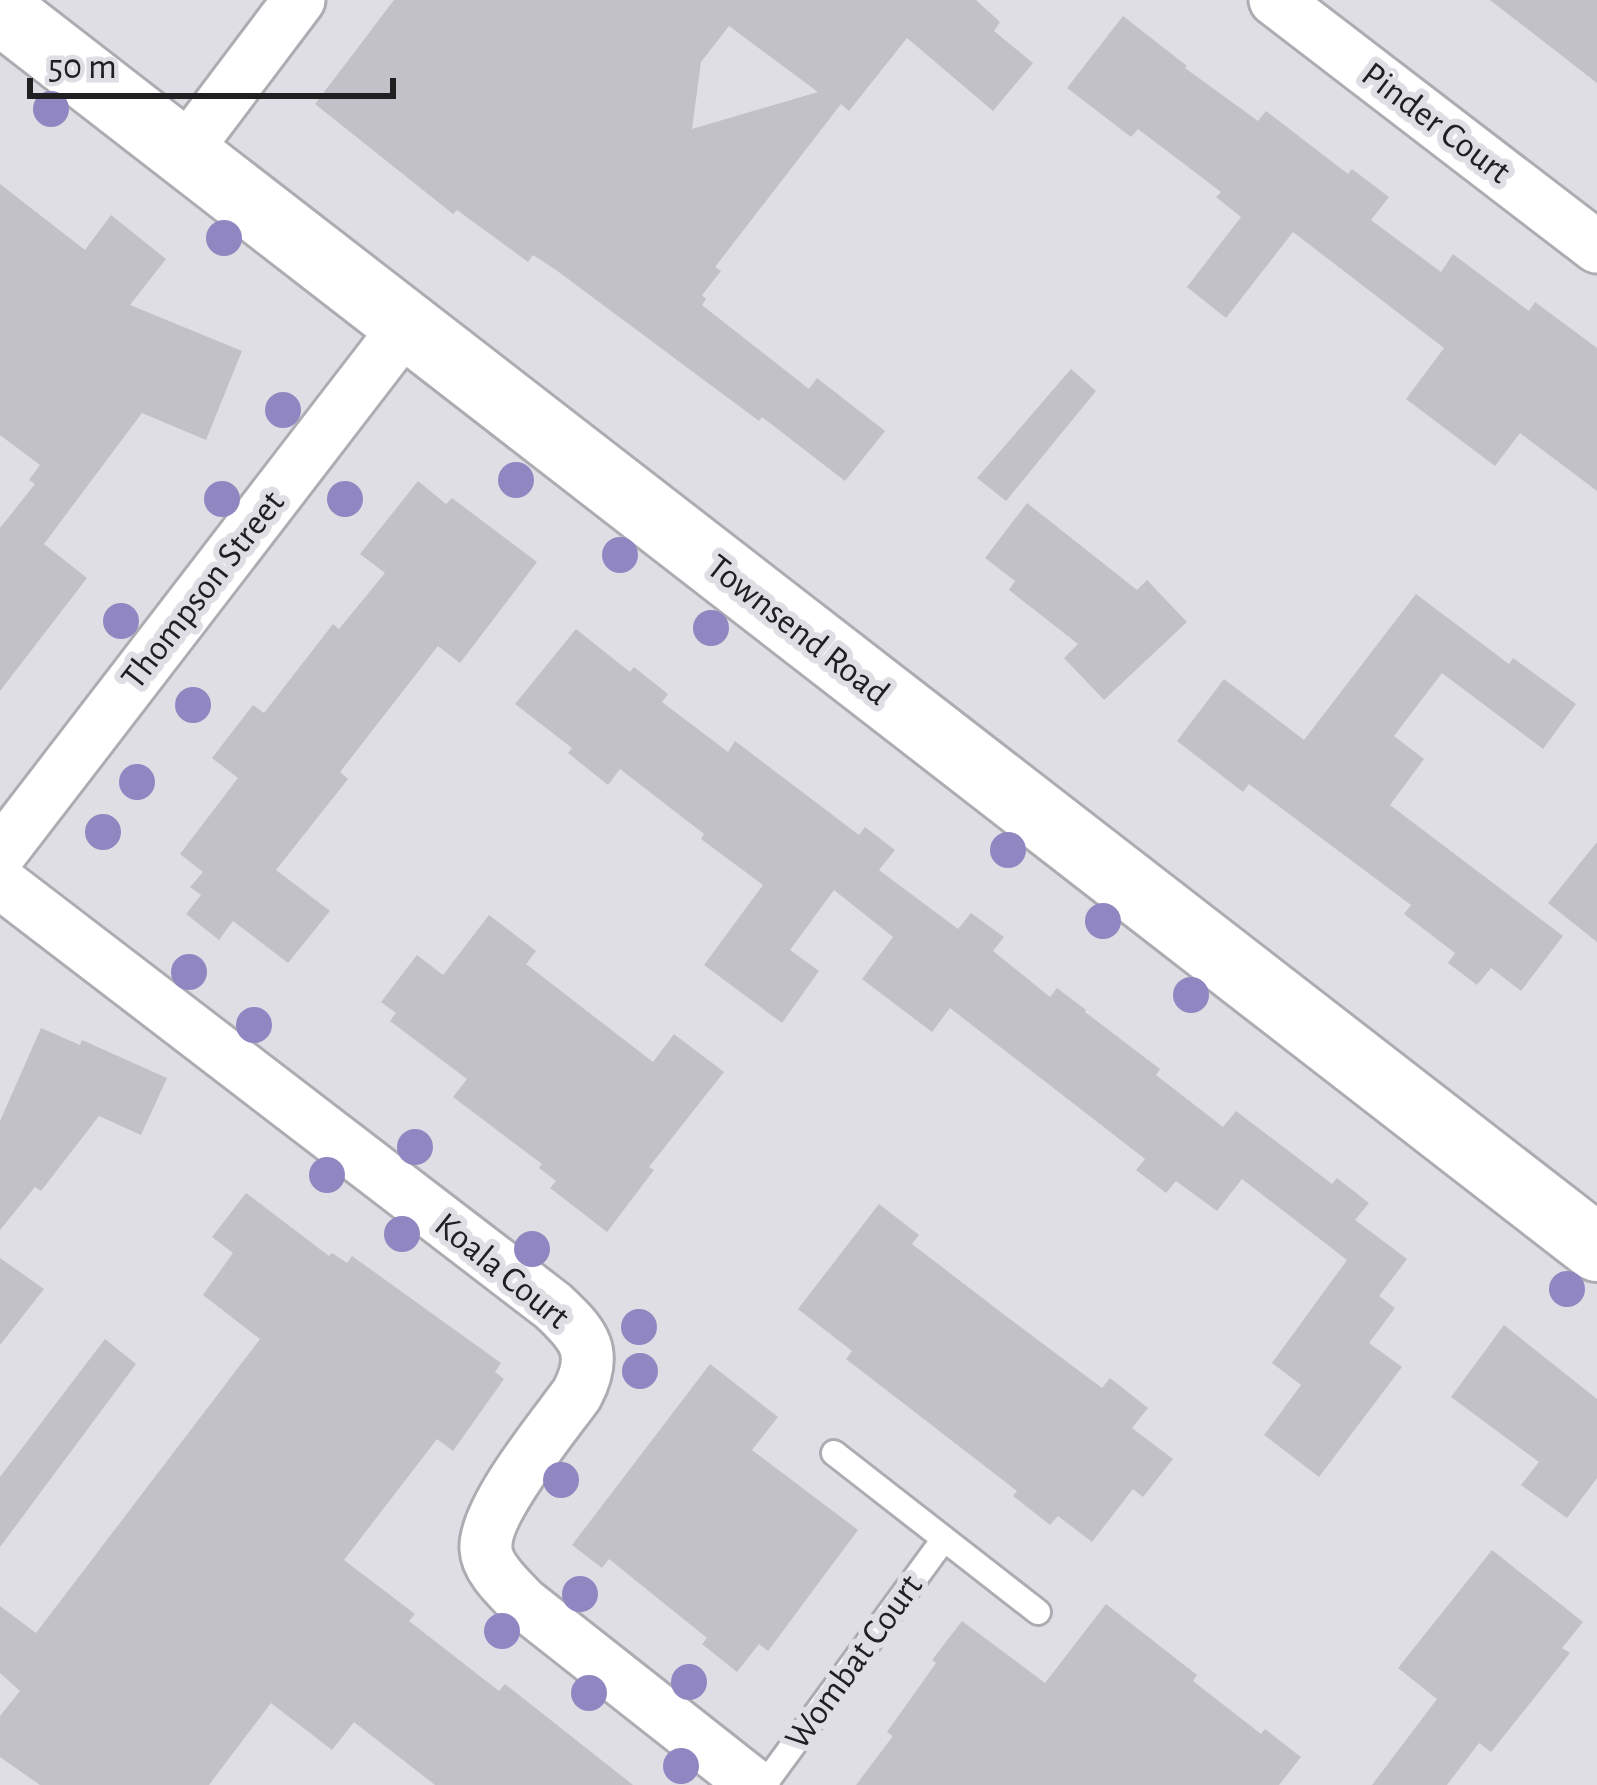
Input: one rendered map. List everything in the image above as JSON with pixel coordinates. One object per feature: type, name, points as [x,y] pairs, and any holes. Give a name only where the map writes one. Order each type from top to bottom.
[{"type":"main road","name":"Townsend Road","points":[[0,10],[1597,1248]]},
{"type":"street","points":[[183,154],[299,0]]},
{"type":"street","name":"Pinder Court","points":[[1275,0],[1597,247]]},
{"type":"street","name":"Thompson Street","points":[[0,854],[406,326]]},
{"type":"street","name":"Koala Court","points":[[0,882],[577,1328],[589,1354],[587,1375],[501,1502],[485,1551],[500,1579],[523,1603],[754,1785]]},
{"type":"lane","name":"Wombat Court","points":[[834,1453],[1038,1612]]},
{"type":"lane","name":"Wombat Court","points":[[764,1785],[944,1539]]},
{"type":"building","points":[[394,0],[976,0],[1000,22],[994,31],[1033,63],[993,111],[907,38],[849,111],[841,104],[715,267],[721,271],[702,295],[706,299],[702,305],[809,389],[817,378],[885,431],[845,481],[556,270],[533,255],[528,262],[457,210],[453,214],[315,104]],"holes":[[[729,26],[818,92],[692,129],[701,62]]]},
{"type":"building","points":[[1490,0],[1597,0],[1597,83]]},
{"type":"building","points":[[1123,16],[1258,121],[1266,111],[1348,174],[1352,169],[1389,197],[1371,220],[1441,272],[1453,254],[1529,311],[1535,302],[1597,348],[1597,491],[1520,433],[1495,466],[1406,399],[1444,348],[1293,232],[1226,318],[1187,287],[1241,217],[1216,197],[1221,192],[1138,129],[1131,137],[1067,88]]},
{"type":"building","points":[[0,184],[85,250],[111,215],[166,259],[130,305],[242,351],[206,440],[142,413],[44,544],[87,578],[0,691],[0,528],[35,484],[29,480],[40,465],[0,435]]},
{"type":"building","points":[[1071,369],[1096,391],[1006,501],[977,478]]},
{"type":"building","points":[[418,481],[446,504],[452,498],[537,562],[460,663],[438,646],[340,772],[348,779],[276,870],[330,911],[288,963],[233,921],[219,940],[186,914],[201,895],[190,887],[203,872],[180,854],[238,778],[212,758],[253,705],[264,713],[333,624],[339,629],[385,573],[360,554]]},
{"type":"building","points":[[1027,503],[1137,590],[1147,580],[1187,622],[1104,700],[1064,658],[1078,644],[1009,590],[1015,581],[985,558]]},
{"type":"building","points":[[1416,594],[1509,664],[1513,658],[1576,704],[1543,749],[1442,673],[1394,736],[1424,759],[1390,805],[1563,936],[1521,991],[1491,968],[1477,985],[1448,963],[1455,953],[1404,914],[1411,905],[1249,784],[1243,792],[1177,741],[1224,679],[1304,740]]},
{"type":"building","points":[[576,629],[630,672],[634,667],[668,694],[662,702],[728,752],[735,741],[859,835],[865,827],[895,850],[879,870],[958,929],[971,913],[1004,937],[993,951],[1050,997],[1057,988],[1086,1010],[1160,1069],[1156,1075],[1223,1127],[1236,1111],[1332,1184],[1337,1178],[1369,1203],[1355,1220],[1407,1259],[1379,1296],[1395,1308],[1369,1343],[1402,1367],[1319,1477],[1264,1435],[1301,1385],[1272,1363],[1347,1260],[1242,1179],[1217,1211],[1176,1181],[1166,1193],[1136,1170],[1145,1159],[950,1008],[932,1032],[862,979],[893,937],[834,890],[790,950],[819,971],[782,1023],[704,965],[763,885],[620,769],[608,785],[568,753],[572,748],[515,704]]},
{"type":"building","points":[[1597,842],[1597,942],[1548,903]]},
{"type":"building","points":[[489,915],[536,951],[526,964],[653,1062],[674,1034],[724,1072],[649,1167],[654,1170],[607,1232],[550,1188],[556,1181],[539,1168],[542,1164],[453,1097],[467,1079],[390,1021],[396,1013],[381,1002],[417,955],[443,975]]},
{"type":"building","points":[[41,1028],[80,1045],[82,1040],[167,1078],[141,1135],[99,1116],[41,1191],[35,1187],[0,1230],[0,1121]]},
{"type":"building","points":[[246,1193],[329,1256],[332,1253],[347,1263],[352,1256],[501,1363],[495,1372],[504,1379],[453,1451],[437,1439],[344,1560],[415,1614],[409,1621],[499,1691],[505,1684],[633,1785],[435,1785],[354,1722],[332,1750],[271,1703],[209,1785],[40,1785],[0,1757],[0,1716],[20,1691],[0,1673],[0,1606],[36,1633],[260,1339],[203,1295],[233,1253],[212,1237]]},
{"type":"building","points":[[879,1204],[919,1235],[912,1244],[1002,1313],[1102,1388],[1110,1378],[1148,1408],[1132,1428],[1173,1459],[1143,1497],[1133,1489],[1092,1542],[1058,1516],[1050,1525],[1013,1496],[1017,1491],[846,1359],[852,1351],[798,1309]]},
{"type":"building","points":[[0,1258],[44,1289],[0,1345]]},
{"type":"building","points":[[1504,1325],[1597,1399],[1597,1478],[1567,1518],[1521,1485],[1539,1462],[1451,1397]]},
{"type":"building","points":[[105,1339],[136,1364],[0,1547],[0,1477]]},
{"type":"building","points":[[710,1364],[778,1417],[752,1450],[858,1530],[768,1651],[759,1644],[737,1672],[702,1644],[707,1638],[609,1559],[602,1568],[572,1545]]},
{"type":"building","points":[[1492,1550],[1583,1622],[1562,1648],[1570,1653],[1491,1752],[1479,1743],[1447,1785],[1372,1785],[1437,1699],[1398,1668]]},
{"type":"building","points":[[1106,1604],[1197,1675],[1193,1681],[1261,1734],[1265,1729],[1301,1757],[1279,1785],[856,1785],[893,1736],[887,1732],[962,1621],[1045,1683]]}]
